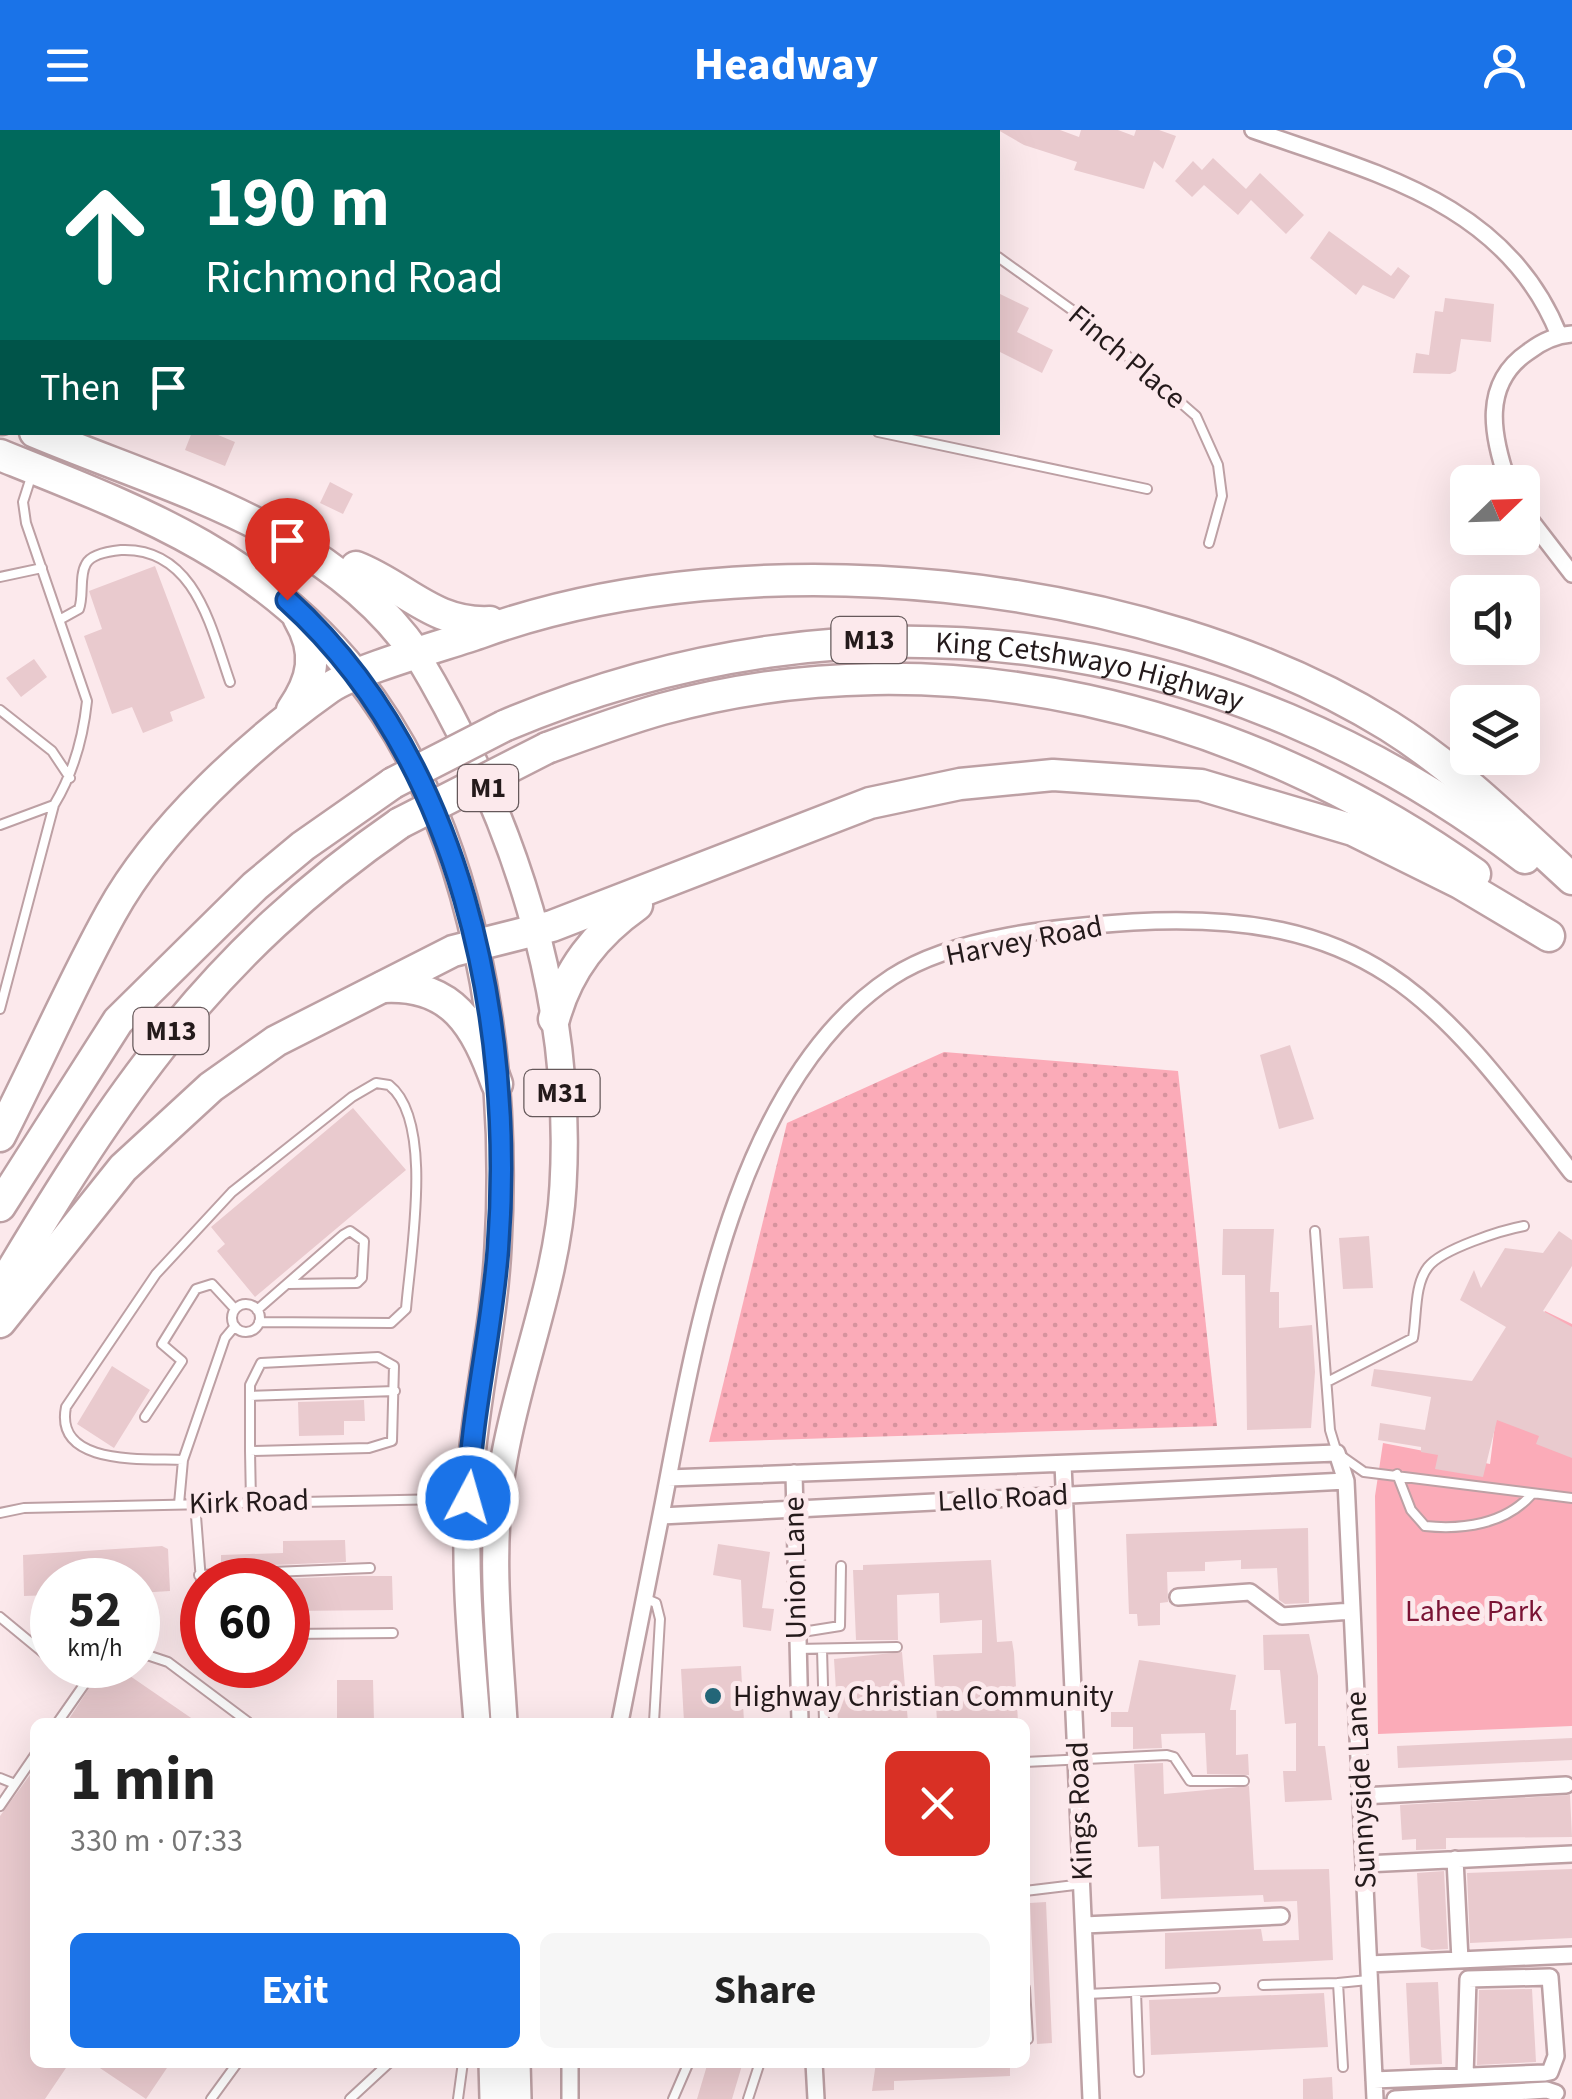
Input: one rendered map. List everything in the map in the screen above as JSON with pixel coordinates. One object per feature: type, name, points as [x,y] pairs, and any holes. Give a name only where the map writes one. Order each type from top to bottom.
[{"type":"highway","name":"M1","points":[[42,435],[255,521],[292,542],[356,584],[417,655]]},
{"type":"highway","name":"M1","points":[[0,455],[226,556],[287,600],[357,677]]},
{"type":"highway","points":[[292,542],[364,570],[429,612],[451,620],[514,620]]},
{"type":"highway","points":[[0,1136],[112,911],[175,824],[282,723],[336,683],[514,620],[600,600],[744,584],[917,585],[1058,602],[1268,664],[1389,726],[1470,786],[1572,879]]},
{"type":"highway","points":[[282,723],[304,692],[314,656],[302,624],[287,600]]},
{"type":"highway","name":"King Cetshwayo Highway","points":[[0,1206],[118,1021],[255,886],[303,846],[394,783],[504,726],[646,676],[790,646],[876,639],[1036,650],[1167,677],[1240,699],[1310,728],[1417,783],[1572,894]]},
{"type":"highway","name":"King Cetshwayo Highway","points":[[0,1290],[115,1105],[194,1002],[278,916],[333,870],[400,823],[547,748],[665,708],[804,684],[932,679],[1084,698],[1232,741],[1347,792],[1425,838],[1491,885],[1572,957]]},
{"type":"highway","points":[[0,1322],[123,1168],[244,1061],[334,1008],[475,944],[536,930],[683,878],[870,803],[1053,775],[1201,785],[1353,830],[1460,883],[1549,936]]},
{"type":"highway","points":[[554,1019],[572,972],[608,926],[683,878]]},
{"type":"highway","points":[[383,987],[424,992],[458,1009],[472,1026],[497,1084]]},
{"type":"main road","name":"M1","points":[[417,655],[475,757],[500,813],[536,930]]},
{"type":"main road","name":"M1","points":[[357,677],[386,717],[428,800],[475,944]]},
{"type":"main road","name":"M31","points":[[504,1718],[495,1599],[504,1456],[554,1257],[563,1189],[562,1080],[536,930]]},
{"type":"main road","name":"M31","points":[[475,944],[497,1084],[498,1250],[468,1498],[467,1580],[478,1718]]},
{"type":"main road","points":[[495,2068],[510,2097]]},
{"type":"main road","points":[[510,2097],[516,2068]]},
{"type":"street","points":[[1253,130],[1361,168],[1460,211],[1496,241],[1542,298],[1566,334],[1514,362],[1496,390],[1493,426],[1503,465]]},
{"type":"street","points":[[1540,532],[1572,574]]},
{"type":"street","name":"Harvey Road","points":[[621,1718],[668,1478],[716,1270],[760,1146],[788,1093],[823,1042],[892,978],[947,953],[1034,932],[1165,921],[1226,922],[1283,931],[1340,948],[1401,982],[1449,1021],[1572,1172]]},
{"type":"street","name":"Lello Road","points":[[668,1478],[1336,1453]]},
{"type":"street","name":"Sunnyside Lane","points":[[1336,1453],[1346,1481],[1375,2099]]},
{"type":"street","name":"Kings Road","points":[[1063,1464],[1091,2099]]},
{"type":"street","name":"Union Lane","points":[[794,1473],[800,1718]]},
{"type":"street","name":"Lello Road","points":[[661,1516],[1346,1481]]},
{"type":"street","points":[[1178,1597],[1250,1592],[1282,1616],[1352,1611]]},
{"type":"street","points":[[1362,1796],[1566,1785]]},
{"type":"street","points":[[1365,1864],[1572,1854]]},
{"type":"street","points":[[1455,1858],[1460,1960]]},
{"type":"street","points":[[1084,1925],[1281,1916]]},
{"type":"street","points":[[1370,1972],[1460,1960],[1572,1954]]},
{"type":"street","points":[[1374,2080],[1465,2076],[1553,2070],[1550,1977],[1468,1979],[1465,2076]]},
{"type":"street","points":[[570,2068],[570,2099]]},
{"type":"street","points":[[814,2068],[816,2099]]},
{"type":"street","points":[[1395,2099],[1558,2096]]},
{"type":"lane","name":"Finch Place","points":[[1000,258],[1086,320],[1196,416],[1218,465],[1222,496],[1209,543]]},
{"type":"lane","points":[[0,1009],[54,805],[70,778],[88,701],[23,502],[42,435]]},
{"type":"lane","points":[[892,435],[1147,489]]},
{"type":"lane","points":[[61,619],[79,610],[85,566],[93,557],[124,550],[164,559],[187,576],[196,591],[230,682]]},
{"type":"lane","points":[[0,577],[42,568]]},
{"type":"lane","points":[[0,710],[52,751],[70,778]]},
{"type":"lane","points":[[0,825],[54,805]]},
{"type":"lane","points":[[182,1460],[90,1452],[72,1438],[66,1426],[66,1407],[156,1274],[232,1192],[352,1097],[376,1084],[389,1085],[404,1106],[416,1148],[406,1308],[390,1323],[259,1322],[246,1332],[235,1326]]},
{"type":"lane","points":[[1327,1382],[1413,1338],[1422,1280],[1428,1266],[1504,1230],[1524,1226]]},
{"type":"lane","points":[[1315,1231],[1336,1453],[1364,1472]]},
{"type":"lane","points":[[257,1310],[343,1235],[350,1232],[364,1241],[362,1278],[357,1283],[288,1284]]},
{"type":"lane","points":[[145,1418],[182,1361],[162,1344],[196,1290],[212,1284],[235,1309],[235,1326],[225,1338],[182,1460],[179,1504]]},
{"type":"lane","points":[[235,1309],[246,1304],[257,1310]]},
{"type":"lane","points":[[257,1310],[259,1322]]},
{"type":"lane","points":[[250,1450],[388,1444],[394,1438],[396,1370],[387,1359],[261,1362],[252,1378],[250,1396],[250,1450],[251,1502]]},
{"type":"lane","points":[[250,1396],[396,1390]]},
{"type":"lane","points":[[1346,1481],[1364,1472],[1397,1474],[1572,1498]]},
{"type":"lane","points":[[1397,1474],[1411,1510],[1425,1526],[1496,1520],[1516,1510],[1531,1495]]},
{"type":"lane","name":"Kirk Road","points":[[0,1512],[195,1503],[500,1498]]},
{"type":"lane","points":[[195,1503],[198,1558]]},
{"type":"lane","points":[[797,1641],[840,1626],[840,1566]]},
{"type":"lane","points":[[310,1570],[370,1568]]},
{"type":"lane","points":[[644,1598],[656,1603],[660,1619],[654,1718]]},
{"type":"lane","points":[[0,1617],[30,1642]]},
{"type":"lane","points":[[310,1634],[393,1634]]},
{"type":"lane","points":[[797,1641],[822,1649],[897,1647]]},
{"type":"lane","points":[[822,1649],[824,1718]]},
{"type":"lane","points":[[160,1659],[243,1718]]},
{"type":"lane","points":[[61,1718],[81,1688]]},
{"type":"lane","points":[[1030,1762],[1171,1755],[1190,1781],[1244,1781]]},
{"type":"lane","points":[[0,1806],[30,1762]]},
{"type":"lane","points":[[0,1778],[14,1784]]},
{"type":"lane","points":[[1030,1890],[1083,1884]]},
{"type":"lane","points":[[1263,1985],[1338,1983],[1370,1972]]},
{"type":"lane","points":[[1338,1983],[1343,2067]]},
{"type":"lane","points":[[1087,1994],[1215,1988]]},
{"type":"lane","points":[[1136,1992],[1139,2072]]},
{"type":"lane","points":[[212,2099],[234,2068]]},
{"type":"lane","points":[[350,2099],[384,2068]]},
{"type":"lane","points":[[458,2099],[462,2068]]},
{"type":"lane","points":[[673,2099],[686,2068]]},
{"type":"lane","points":[[748,2099],[758,2068]]},
{"type":"green space","points":[[944,1052],[1178,1071],[1217,1426],[709,1442],[787,1123]]},
{"type":"green space","name":"Lahee Park","points":[[1545,1311],[1572,1324],[1572,1726],[1378,1734],[1375,1496],[1383,1443],[1490,1464],[1500,1385]]},
{"type":"building","points":[[1000,130],[1060,130],[1079,137],[1081,130],[1118,130],[1134,136],[1136,130],[1159,130],[1176,136],[1163,169],[1154,161],[1144,189],[1074,170],[1077,162],[1024,145]]},
{"type":"building","points":[[1213,158],[1246,189],[1260,173],[1304,215],[1286,234],[1251,200],[1238,215],[1204,185],[1192,197],[1175,181],[1193,161],[1202,170]]},
{"type":"building","points":[[1329,231],[1391,276],[1398,267],[1410,276],[1394,299],[1363,285],[1356,295],[1310,258]]},
{"type":"building","points":[[1000,294],[1029,308],[1017,332],[1053,350],[1042,373],[1000,352]]},
{"type":"building","points":[[1445,298],[1494,304],[1491,342],[1461,339],[1456,371],[1450,374],[1413,373],[1416,353],[1429,355],[1435,311],[1443,312]]},
{"type":"building","points":[[191,435],[218,435],[235,442],[225,466],[185,450]]},
{"type":"building","points":[[330,482],[353,494],[343,514],[320,503]]},
{"type":"building","points":[[155,566],[205,698],[170,712],[173,721],[143,733],[132,707],[112,714],[84,636],[102,629],[89,591]]},
{"type":"building","points":[[34,659],[47,677],[21,697],[6,678]]},
{"type":"building","points":[[1290,1045],[1314,1119],[1279,1129],[1260,1055]]},
{"type":"building","points":[[353,1108],[406,1170],[255,1297],[217,1251],[225,1244],[211,1227]]},
{"type":"building","points":[[1223,1229],[1274,1229],[1270,1292],[1279,1292],[1279,1328],[1312,1325],[1315,1372],[1311,1428],[1247,1430],[1245,1275],[1222,1275]]},
{"type":"building","points":[[1559,1231],[1572,1240],[1572,1266],[1543,1311],[1572,1327],[1572,1458],[1536,1444],[1539,1436],[1497,1420],[1483,1477],[1435,1469],[1438,1455],[1421,1452],[1421,1447],[1378,1440],[1380,1423],[1425,1430],[1431,1397],[1371,1386],[1374,1369],[1472,1381],[1506,1327],[1460,1300],[1474,1270],[1481,1288],[1505,1248],[1543,1253]]},
{"type":"building","points":[[1369,1236],[1373,1288],[1343,1289],[1339,1238]]},
{"type":"building","points":[[112,1366],[150,1390],[114,1448],[77,1424]]},
{"type":"building","points":[[364,1400],[365,1421],[344,1421],[344,1435],[299,1436],[298,1402]]},
{"type":"building","points":[[1308,1528],[1309,1603],[1285,1604],[1279,1600],[1277,1568],[1241,1569],[1241,1560],[1205,1562],[1205,1571],[1167,1572],[1168,1602],[1160,1603],[1160,1625],[1138,1626],[1137,1614],[1129,1614],[1126,1534]]},
{"type":"building","points":[[345,1540],[346,1562],[221,1558],[283,1553],[283,1541]]},
{"type":"building","points":[[718,1544],[770,1552],[762,1608],[774,1609],[771,1631],[743,1627],[741,1580],[713,1575]]},
{"type":"building","points":[[162,1546],[168,1549],[170,1591],[160,1592],[160,1558],[30,1558],[30,1596],[24,1596],[23,1555]]},
{"type":"building","points":[[991,1560],[997,1642],[1012,1641],[1018,1718],[937,1718],[933,1655],[982,1653],[982,1620],[940,1623],[939,1593],[897,1595],[898,1640],[856,1640],[853,1570],[863,1570],[863,1565]]},
{"type":"building","points":[[392,1576],[393,1610],[310,1611],[310,1578]]},
{"type":"building","points":[[1309,1634],[1318,1676],[1318,1746],[1325,1746],[1332,1800],[1285,1802],[1283,1771],[1296,1771],[1296,1723],[1285,1724],[1280,1670],[1264,1670],[1263,1635]]},
{"type":"building","points":[[902,1652],[908,1718],[838,1718],[834,1659]]},
{"type":"building","points":[[1139,1660],[1236,1675],[1230,1710],[1236,1710],[1236,1755],[1248,1754],[1249,1775],[1207,1774],[1205,1733],[1161,1734],[1162,1748],[1133,1749],[1133,1727],[1111,1727],[1111,1712],[1128,1712]]},
{"type":"building","name":"Highway Christian Community","points":[[741,1666],[744,1718],[684,1718],[681,1669]]},
{"type":"building","points":[[337,1680],[373,1680],[374,1718],[337,1718]]},
{"type":"building","points":[[89,1688],[147,1688],[191,1718],[70,1718]]},
{"type":"building","points":[[1572,1738],[1572,1760],[1398,1768],[1397,1746]]},
{"type":"building","points":[[1163,1763],[1164,1794],[1249,1786],[1254,1870],[1329,1869],[1333,1960],[1165,1969],[1165,1933],[1261,1929],[1263,1941],[1299,1940],[1297,1901],[1264,1902],[1263,1895],[1161,1899],[1159,1846],[1138,1847],[1134,1764]]},
{"type":"building","points":[[30,1775],[30,2068],[66,2068],[45,2099],[0,2099],[0,1816]]},
{"type":"building","points":[[1570,1795],[1572,1837],[1446,1838],[1446,1849],[1416,1850],[1416,1839],[1402,1840],[1400,1805]]},
{"type":"building","points":[[1572,1869],[1572,1938],[1470,1943],[1467,1873]]},
{"type":"building","points":[[1444,1871],[1448,1949],[1431,1950],[1421,1947],[1417,1873]]},
{"type":"building","points":[[1046,1902],[1052,2043],[1037,2044],[1030,1903]]},
{"type":"building","points":[[1438,1982],[1442,2064],[1410,2065],[1406,1983]]},
{"type":"building","points":[[1532,1989],[1536,2062],[1477,2065],[1479,1990]]},
{"type":"building","points":[[1324,1993],[1328,2047],[1151,2055],[1149,2000]]},
{"type":"building","points":[[100,2068],[167,2068],[146,2099]]},
{"type":"building","points":[[706,2068],[741,2068],[732,2099],[697,2099]]},
{"type":"building","points":[[875,2068],[1010,2068],[1010,2076],[894,2081],[894,2090],[872,2091]]},
{"type":"building","points":[[1332,2077],[1333,2099],[1303,2099],[1303,2079]]},
{"type":"place","name":"Highway Christian Community","points":[[713,1696]]},
{"type":"route","points":[[287,600],[337,651],[386,717],[428,800],[475,944],[492,1030],[501,1146],[498,1250],[468,1498]]}]
